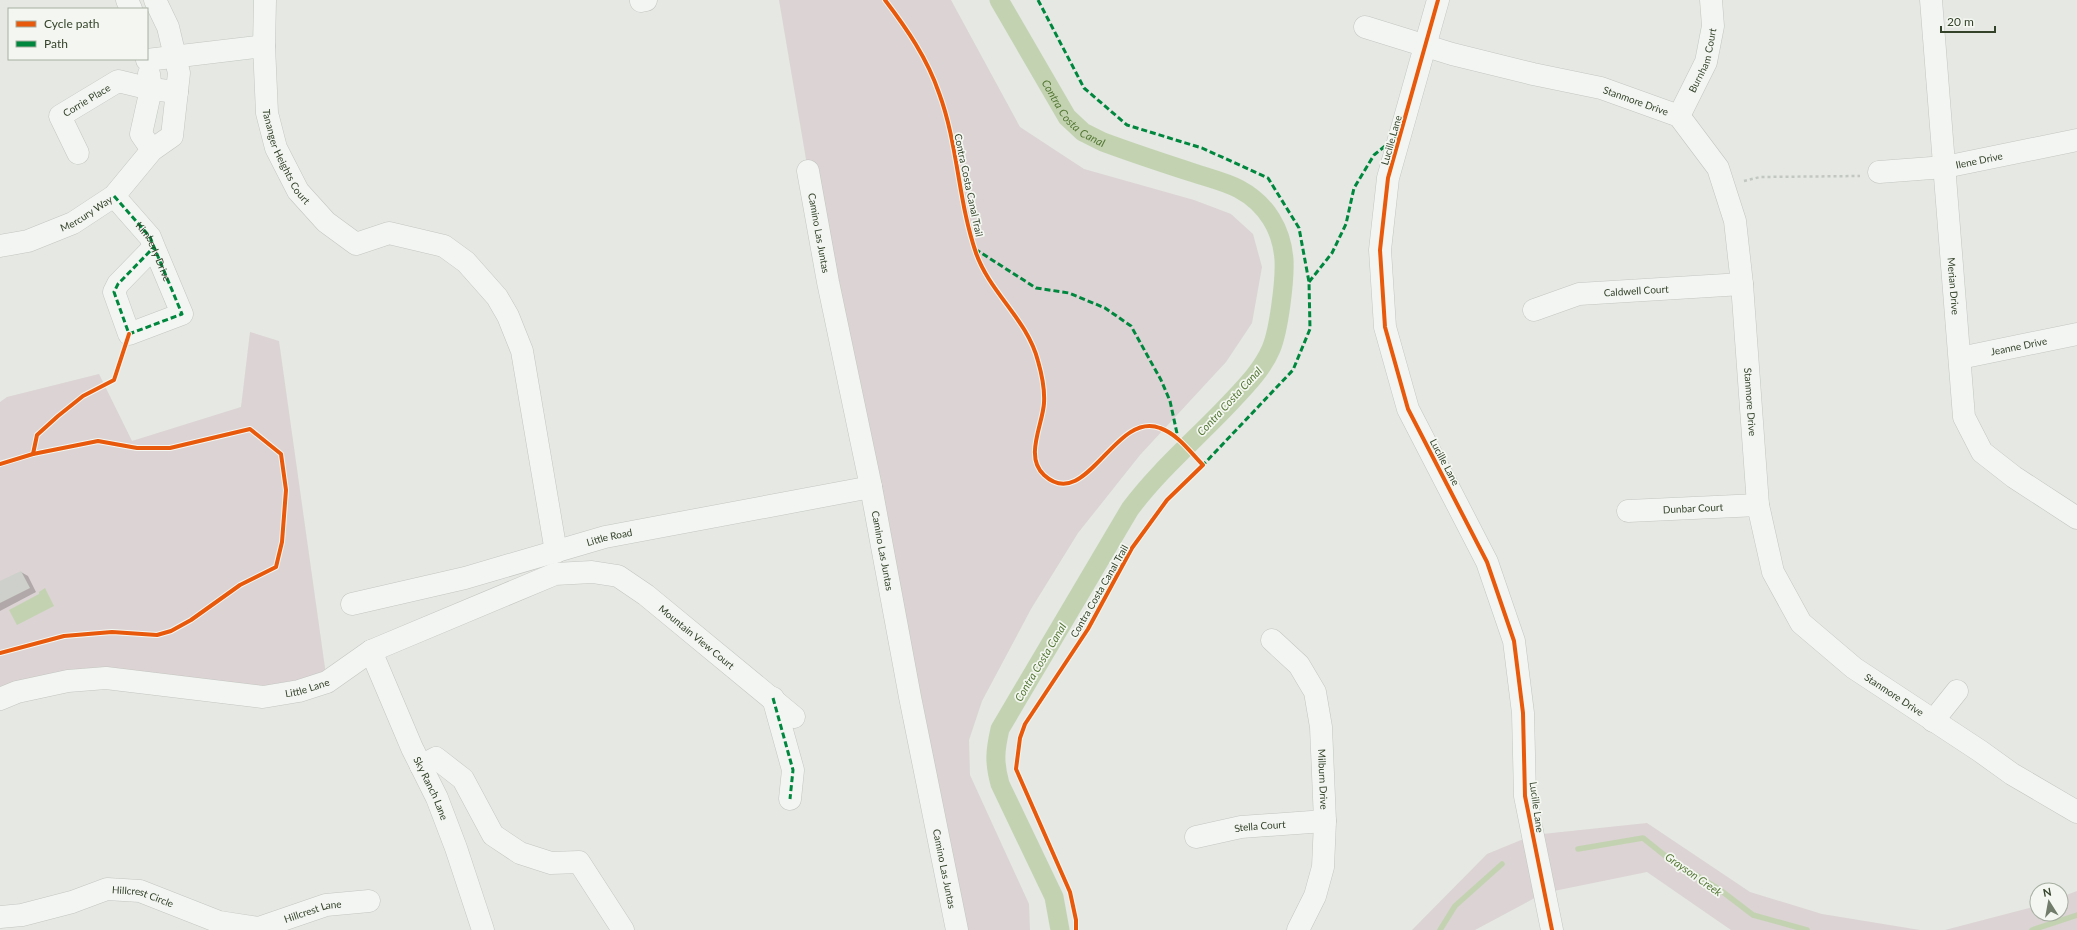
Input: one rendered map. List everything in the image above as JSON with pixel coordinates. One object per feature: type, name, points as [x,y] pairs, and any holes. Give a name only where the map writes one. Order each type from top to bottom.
[{"type":"street","name":"Mercury Way","points":[[0,246],[28,241],[73,223],[114,196],[152,150],[172,136],[179,73],[168,27],[155,0]]},
{"type":"street","name":"Tananger Heights Court","points":[[265,0],[264,46],[267,113],[276,148],[298,191],[326,222],[356,244],[389,233],[444,246],[466,262],[497,297],[508,316],[522,351],[556,552]]},
{"type":"street","name":"Lucille Lane","points":[[1438,0],[1388,178],[1380,250],[1385,327],[1408,409],[1487,562],[1514,641],[1523,714],[1526,796],[1552,930]]},
{"type":"street","name":"Burnham Court","points":[[1679,116],[1706,62],[1713,26],[1711,0]]},
{"type":"street","name":"Merian Drive","points":[[1931,0],[1964,417],[1982,452],[2014,477],[2077,518]]},
{"type":"street","name":"Stanmore Drive","points":[[1365,27],[1452,54],[1533,74],[1601,88],[1679,116],[1718,168],[1735,221],[1742,284],[1758,505],[1773,572],[1801,623],[1854,668],[1980,751],[2012,774],[2077,812]]},
{"type":"street","points":[[148,59],[264,46]]},
{"type":"street","points":[[147,60],[151,89],[141,134],[152,150]]},
{"type":"street","name":"Corrie Place","points":[[78,153],[60,116],[118,81],[151,89],[177,92]]},
{"type":"street","name":"Ilene Drive","points":[[1879,172],[1945,167],[2077,140]]},
{"type":"street","name":"Camino Las Juntas","points":[[808,171],[828,282],[871,487],[910,697],[957,930]]},
{"type":"street","name":"Kimberly Drive","points":[[114,196],[150,236],[182,314],[129,334],[114,292],[118,284],[154,247]]},
{"type":"street","name":"Caldwell Court","points":[[1534,310],[1579,294],[1742,284]]},
{"type":"street","name":"Jeanne Drive","points":[[1960,358],[2077,334]]},
{"type":"street","name":"Little Road","points":[[352,604],[465,578],[605,537],[871,487]]},
{"type":"street","name":"Dunbar Court","points":[[1628,512],[1758,505]]},
{"type":"street","name":"Little Lane","points":[[0,699],[17,692],[68,681],[106,678],[263,697],[299,691],[326,682],[371,651],[555,574],[592,572]]},
{"type":"street","name":"Mountain View Court","points":[[592,572],[618,576],[646,594],[773,698],[794,718]]},
{"type":"street","name":"Milburn Drive","points":[[1272,640],[1299,665],[1315,692],[1321,727],[1325,821],[1323,867],[1314,896],[1298,930]]},
{"type":"street","name":"Sky Ranch Lane","points":[[371,651],[421,766],[437,798],[456,848],[483,930]]},
{"type":"street","points":[[1933,721],[1957,691]]},
{"type":"street","points":[[773,698],[792,770],[790,798]]},
{"type":"street","points":[[421,766],[436,758],[463,779],[493,835],[520,853],[551,863],[579,862],[623,930]]},
{"type":"street","name":"Stella Court","points":[[1196,837],[1241,827],[1325,821]]},
{"type":"street","name":"Hillcrest Circle","points":[[0,917],[22,915],[72,902],[107,889],[140,891],[220,922],[259,929]]},
{"type":"street","name":"Hillcrest Lane","points":[[259,929],[326,905],[369,901]]},
{"type":"path","points":[[1725,190],[1748,179],[1760,177],[1857,177],[1879,172]]},
{"type":"shaded area","points":[[779,0],[951,0],[1020,127],[1084,169],[1194,200],[1231,214],[1253,234],[1262,267],[1252,323],[1226,362],[1140,455],[1078,533],[1031,609],[982,701],[969,740],[970,775],[1029,904],[1030,930],[957,930],[808,171]]},
{"type":"shaded area","points":[[250,332],[279,341],[327,682],[299,691],[138,680],[0,699],[0,402],[7,397],[99,374],[132,441],[241,407]]},
{"type":"shaded area","points":[[45,588],[54,606],[17,625],[9,610],[39,594],[39,592]]},
{"type":"shaded area","points":[[1647,823],[1750,892],[1822,914],[1920,930],[1731,930],[1647,872],[1544,893],[1475,930],[1412,930],[1487,854],[1533,835]]},
{"type":"shaded area","points":[[2077,891],[2077,930],[1945,930],[2029,908],[2029,922],[2069,922],[2069,894]]},
{"type":"building","points":[[21,571],[30,588],[0,603],[0,581]]},
{"type":"waterway","name":"Contra Costa Canal","points":[[999,0],[1067,117],[1083,132],[1114,146],[1229,184],[1249,195],[1265,210],[1276,228],[1283,249],[1284,260],[1277,330],[1271,349],[1263,364],[1253,378],[1165,468],[1130,509],[1000,729],[996,756],[1000,784],[1054,897],[1060,930]]},
{"type":"waterway","name":"Grayson Creek","points":[[1578,849],[1643,838],[1668,858],[1719,889],[1753,915],[1807,930]]},
{"type":"waterway","name":"Grayson Creek","points":[[1440,930],[1455,906],[1502,864]]},
{"type":"waterway","name":"Grayson Creek","points":[[2032,930],[2077,915]]},
{"type":"marked path","points":[[1038,0],[1084,88],[1127,125],[1202,148],[1268,178],[1299,228],[1309,282],[1310,329],[1293,370],[1203,465]]},
{"type":"marked path","points":[[1309,282],[1332,253],[1346,224],[1354,188],[1374,155],[1400,134]]},
{"type":"marked path","points":[[114,196],[150,237],[182,314],[129,334],[114,292],[118,284],[154,247]]},
{"type":"marked path","points":[[975,249],[1036,288],[1069,293],[1105,308],[1131,326],[1161,380],[1170,401],[1178,438]]},
{"type":"marked path","points":[[773,698],[793,770],[790,799]]},
{"type":"cycle path","name":"Contra Costa Canal Trail","points":[[885,0],[916,44],[929,68],[939,93],[950,132],[965,213],[976,253],[990,281],[1026,332],[1038,361],[1044,392],[1043,411],[1035,450],[1035,459],[1038,468],[1044,475],[1059,483],[1074,482],[1087,473],[1129,433],[1144,426],[1160,428],[1167,431],[1184,444],[1203,465],[1167,500],[1132,548],[1088,629],[1025,724],[1020,738],[1016,769],[1070,892],[1076,920],[1076,930]]},
{"type":"cycle path","points":[[1438,0],[1388,178],[1380,250],[1385,327],[1408,409],[1487,562],[1514,641],[1523,713],[1525,796],[1552,930]]},
{"type":"cycle path","points":[[33,454],[37,435],[83,396],[114,380],[129,334]]},
{"type":"cycle path","points":[[0,464],[33,454],[98,441],[137,448],[170,448],[250,429],[281,454],[286,490],[282,542],[276,567],[240,585],[191,620],[171,631],[157,635],[112,632],[64,636],[0,653]]}]
